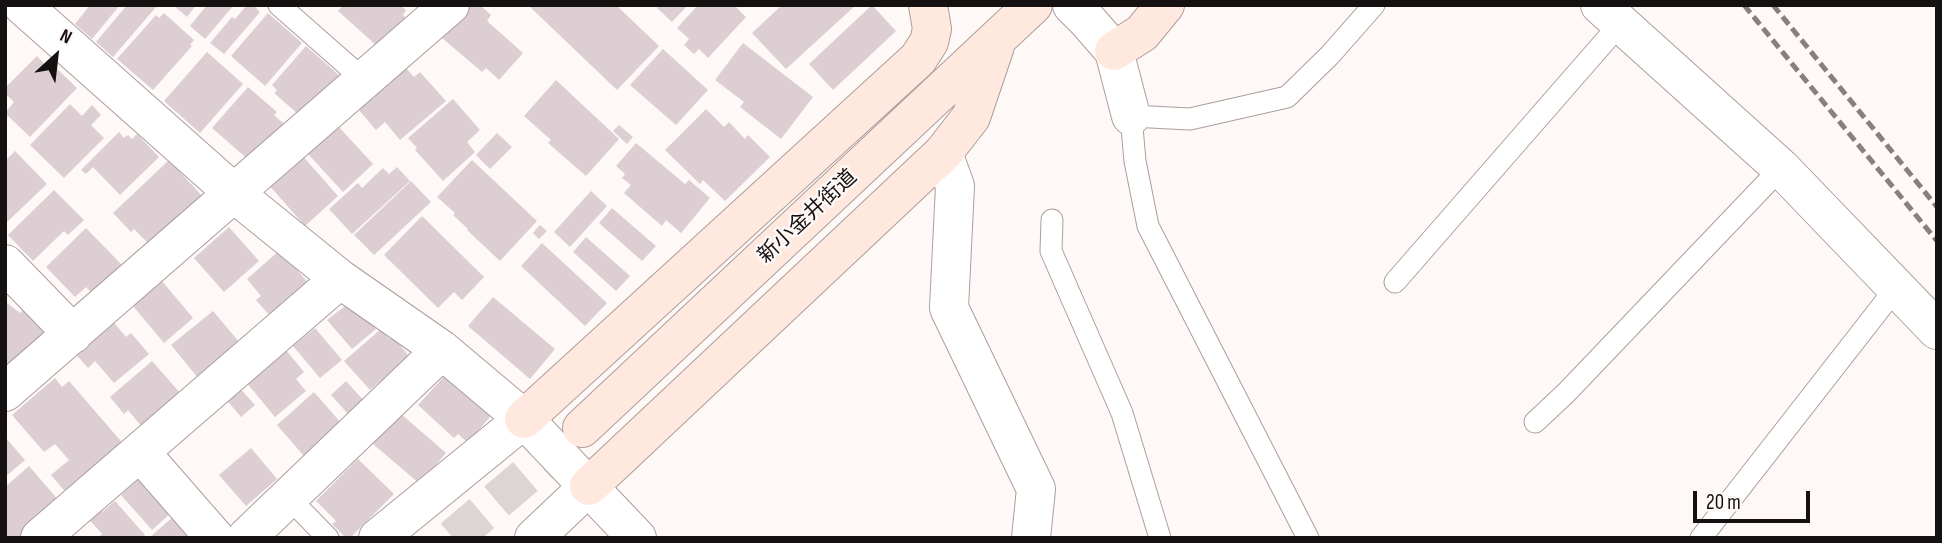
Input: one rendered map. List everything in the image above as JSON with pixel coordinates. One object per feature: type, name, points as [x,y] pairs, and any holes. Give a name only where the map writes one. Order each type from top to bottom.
[{"type":"main road","points":[[524,419],[918,59],[929,42],[932,29],[928,5]]},
{"type":"main road","name":"新小金井街道","points":[[582,429],[1033,5]]},
{"type":"main road","points":[[1114,51],[1142,33],[1165,5]]},
{"type":"main road","points":[[589,486],[943,153],[971,117],[997,40]]},
{"type":"street","points":[[22,5],[235,194],[341,279],[442,350],[524,419],[637,538]]},
{"type":"street","points":[[5,392],[450,5]]},
{"type":"street","points":[[1072,5],[1114,51],[1131,116]]},
{"type":"street","points":[[1610,15],[1781,168],[1937,330]]},
{"type":"street","points":[[943,153],[955,186],[949,308],[1036,489],[1031,538]]},
{"type":"street","points":[[5,264],[73,334]]},
{"type":"street","points":[[40,538],[341,279]]},
{"type":"street","points":[[246,538],[442,350]]},
{"type":"street","points":[[379,538],[524,419]]},
{"type":"street","points":[[140,452],[215,538]]},
{"type":"street","points":[[534,538],[589,486]]},
{"type":"lane","points":[[279,5],[363,79]]},
{"type":"lane","points":[[1308,538],[1148,226],[1135,161],[1131,116],[1190,118],[1287,97],[1330,55],[1374,5]]},
{"type":"lane","points":[[1395,282],[1610,15]]},
{"type":"lane","points":[[1535,422],[1781,168]]},
{"type":"lane","points":[[1052,220],[1051,251],[1122,413],[1160,538]]},
{"type":"lane","points":[[1701,538],[1896,288]]},
{"type":"lane","points":[[288,497],[328,538]]},
{"type":"building","points":[[90,5],[120,5],[92,39],[75,24]]},
{"type":"building","points":[[127,5],[156,7],[113,57],[96,42]]},
{"type":"building","points":[[173,5],[196,5],[187,17]]},
{"type":"building","points":[[207,5],[234,5],[205,39],[190,26]]},
{"type":"building","points":[[247,5],[253,5],[260,12],[224,54],[210,43],[232,17],[235,19]]},
{"type":"building","points":[[343,5],[400,5],[406,10],[403,15],[407,19],[390,38],[386,34],[376,45],[338,11]]},
{"type":"building","points":[[471,5],[480,5],[491,15],[487,21],[523,53],[499,80],[486,68],[482,72],[442,38]]},
{"type":"building","points":[[528,5],[616,5],[659,46],[617,90]]},
{"type":"building","points":[[659,5],[688,5],[672,22],[657,8]]},
{"type":"building","points":[[698,5],[734,5],[746,17],[708,58],[699,49],[694,54],[684,45],[689,39],[677,28]]},
{"type":"building","points":[[782,5],[856,5],[786,69],[752,33]]},
{"type":"building","points":[[872,5],[896,31],[833,90],[809,64]]},
{"type":"building","points":[[164,13],[194,40],[190,45],[192,46],[153,90],[117,59],[156,15],[159,18]]},
{"type":"building","points":[[268,13],[302,43],[265,86],[231,56]]},
{"type":"building","points":[[743,43],[813,97],[781,139],[740,107],[744,102],[715,80]]},
{"type":"building","points":[[306,46],[339,75],[304,114],[298,114],[274,93],[277,90],[272,85]]},
{"type":"building","points":[[663,49],[708,90],[676,125],[630,85]]},
{"type":"building","points":[[207,52],[243,84],[200,133],[164,101]]},
{"type":"building","points":[[37,56],[47,67],[51,63],[77,88],[30,137],[5,113],[14,102],[5,93],[5,88]]},
{"type":"building","points":[[406,68],[414,77],[420,72],[446,101],[400,140],[385,122],[376,130],[358,109]]},
{"type":"building","points":[[556,80],[619,139],[586,176],[548,143],[551,140],[524,116]]},
{"type":"building","points":[[248,87],[277,112],[274,115],[284,124],[251,162],[212,128]]},
{"type":"building","points":[[453,99],[480,130],[467,142],[475,152],[443,181],[415,150],[417,148],[408,138]]},
{"type":"building","points":[[70,104],[82,116],[92,105],[101,115],[91,125],[104,138],[64,178],[30,145]]},
{"type":"building","points":[[706,109],[724,127],[729,122],[745,139],[748,135],[770,157],[725,201],[703,180],[700,184],[665,150]]},
{"type":"building","points":[[619,125],[633,137],[627,144],[613,131]]},
{"type":"building","points":[[338,126],[373,164],[343,192],[308,154]]},
{"type":"building","points":[[119,132],[124,138],[128,135],[132,139],[137,134],[159,157],[120,195],[93,167],[86,174],[81,170]]},
{"type":"building","points":[[497,133],[512,147],[490,169],[476,155]]},
{"type":"building","points":[[636,143],[685,184],[689,180],[710,198],[681,233],[666,220],[662,226],[624,193],[631,185],[622,178],[625,174],[616,166]]},
{"type":"building","points":[[15,151],[47,184],[5,224],[5,161]]},
{"type":"building","points":[[300,153],[338,196],[305,226],[267,183]]},
{"type":"building","points":[[169,160],[203,197],[151,246],[134,229],[131,232],[113,213]]},
{"type":"building","points":[[472,160],[537,221],[500,261],[437,197]]},
{"type":"building","points":[[397,167],[410,181],[352,234],[329,209],[358,183],[362,188],[383,168],[389,174]]},
{"type":"building","points":[[411,181],[431,202],[374,255],[354,235]]},
{"type":"building","points":[[54,190],[84,220],[68,235],[64,231],[33,261],[8,235]]},
{"type":"building","points":[[591,191],[607,206],[570,247],[554,232]]},
{"type":"building","points":[[612,208],[656,246],[642,261],[599,223]]},
{"type":"building","points":[[422,216],[484,277],[462,300],[454,292],[438,308],[384,255]]},
{"type":"building","points":[[540,225],[547,231],[539,239],[533,233]]},
{"type":"building","points":[[229,227],[259,261],[224,292],[194,258]]},
{"type":"building","points":[[86,228],[123,266],[93,294],[86,287],[75,297],[46,267]]},
{"type":"building","points":[[586,237],[630,276],[616,291],[573,252]]},
{"type":"building","points":[[542,243],[607,303],[585,326],[521,266]]},
{"type":"building","points":[[280,250],[309,284],[271,317],[256,300],[261,296],[247,279]]},
{"type":"building","points":[[162,281],[193,318],[164,343],[133,306]]},
{"type":"building","points":[[493,297],[555,349],[530,379],[468,326]]},
{"type":"building","points":[[7,303],[20,313],[25,308],[46,330],[9,369],[5,365]]},
{"type":"building","points":[[349,303],[360,310],[376,329],[352,349],[327,320]]},
{"type":"building","points":[[213,311],[240,343],[198,378],[171,345]]},
{"type":"building","points":[[111,319],[126,337],[131,333],[149,354],[114,383],[95,361],[88,368],[73,351]]},
{"type":"building","points":[[315,328],[342,360],[320,378],[293,346]]},
{"type":"building","points":[[381,329],[389,339],[392,336],[409,356],[370,390],[344,361]]},
{"type":"building","points":[[286,350],[304,372],[296,379],[306,391],[275,417],[246,382]]},
{"type":"building","points":[[152,361],[181,394],[142,427],[128,410],[124,414],[110,397]]},
{"type":"building","points":[[449,371],[494,412],[468,443],[458,434],[454,438],[418,405]]},
{"type":"building","points":[[55,378],[62,387],[69,381],[126,447],[70,497],[51,475],[69,460],[55,444],[44,452],[12,415]]},
{"type":"building","points":[[346,381],[365,402],[349,415],[331,395]]},
{"type":"building","points":[[237,385],[255,405],[241,417],[224,397]]},
{"type":"building","points":[[314,392],[341,423],[304,456],[277,425]]},
{"type":"building","points":[[400,413],[446,453],[420,484],[373,444]]},
{"type":"building","points":[[5,437],[25,460],[5,477]]},
{"type":"building","points":[[251,448],[277,479],[246,506],[219,475]]},
{"type":"building","points":[[358,459],[394,494],[350,538],[346,538],[332,524],[336,521],[316,501]]},
{"type":"building","points":[[29,466],[60,502],[18,538],[5,538],[5,487]]},
{"type":"building","points":[[142,476],[172,512],[152,530],[121,495]]},
{"type":"building","points":[[115,501],[145,535],[142,538],[98,538],[102,534],[87,517],[98,507],[102,512]]},
{"type":"building","points":[[174,516],[193,538],[149,538]]},
{"type":"tunnel","points":[[453,538],[579,431]]},
{"type":"railway","points":[[1744,5],[1937,241]]},
{"type":"railway","points":[[1773,5],[1937,207]]}]
